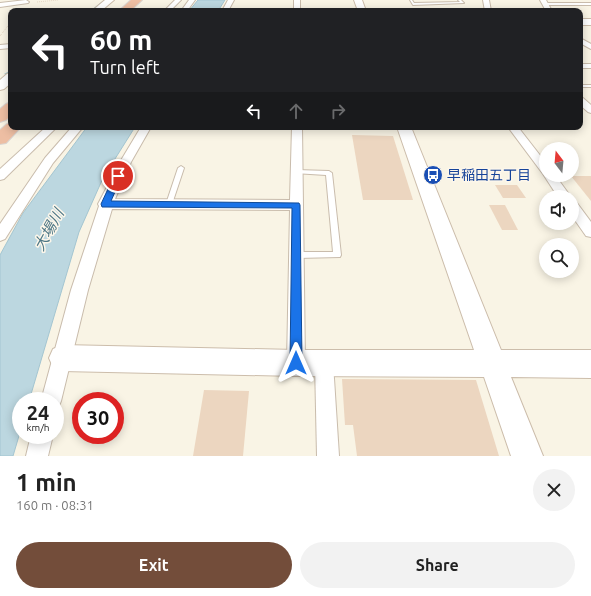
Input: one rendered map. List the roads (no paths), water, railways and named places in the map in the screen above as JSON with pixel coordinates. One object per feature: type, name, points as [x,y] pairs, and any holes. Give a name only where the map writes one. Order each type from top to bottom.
[{"type":"highway","points":[[128,8],[137,0]]},
{"type":"highway","points":[[0,116],[8,109]]},
{"type":"highway","points":[[0,138],[9,130]]},
{"type":"street","points":[[100,8],[110,0]]},
{"type":"street","points":[[171,8],[178,0]]},
{"type":"street","points":[[0,5],[29,2]]},
{"type":"street","points":[[0,86],[8,79]]},
{"type":"street","points":[[583,103],[591,111]]},
{"type":"street","points":[[0,176],[49,130]]},
{"type":"street","points":[[0,234],[49,160],[75,130]]},
{"type":"street","points":[[53,392],[90,252],[105,204],[118,176],[144,130]]},
{"type":"street","points":[[296,363],[297,130]]},
{"type":"street","points":[[405,130],[527,456]]},
{"type":"street","points":[[515,130],[539,162]]},
{"type":"street","points":[[105,204],[296,205]]},
{"type":"street","points":[[579,209],[591,211]]},
{"type":"street","points":[[579,215],[591,232]]},
{"type":"street","points":[[62,358],[296,363],[591,364]]},
{"type":"street","points":[[324,363],[328,456]]},
{"type":"street","points":[[37,456],[40,444]]},
{"type":"lane","points":[[410,0],[413,4],[463,4],[459,0]]},
{"type":"lane","points":[[544,2],[591,4]]},
{"type":"lane","points":[[169,204],[181,168]]},
{"type":"lane","points":[[296,172],[328,173],[337,255],[297,255]]},
{"type":"water","points":[[198,0],[225,0],[220,8],[191,8]]},
{"type":"water","name":"大場川","points":[[85,130],[133,130],[103,178],[79,232],[32,392],[12,392],[12,444],[17,444],[13,456],[0,456],[0,255],[23,213]]},
{"type":"waterway","points":[[95,8],[105,0]]},
{"type":"place","name":"早稲田五丁目","points":[[433,175]]}]
